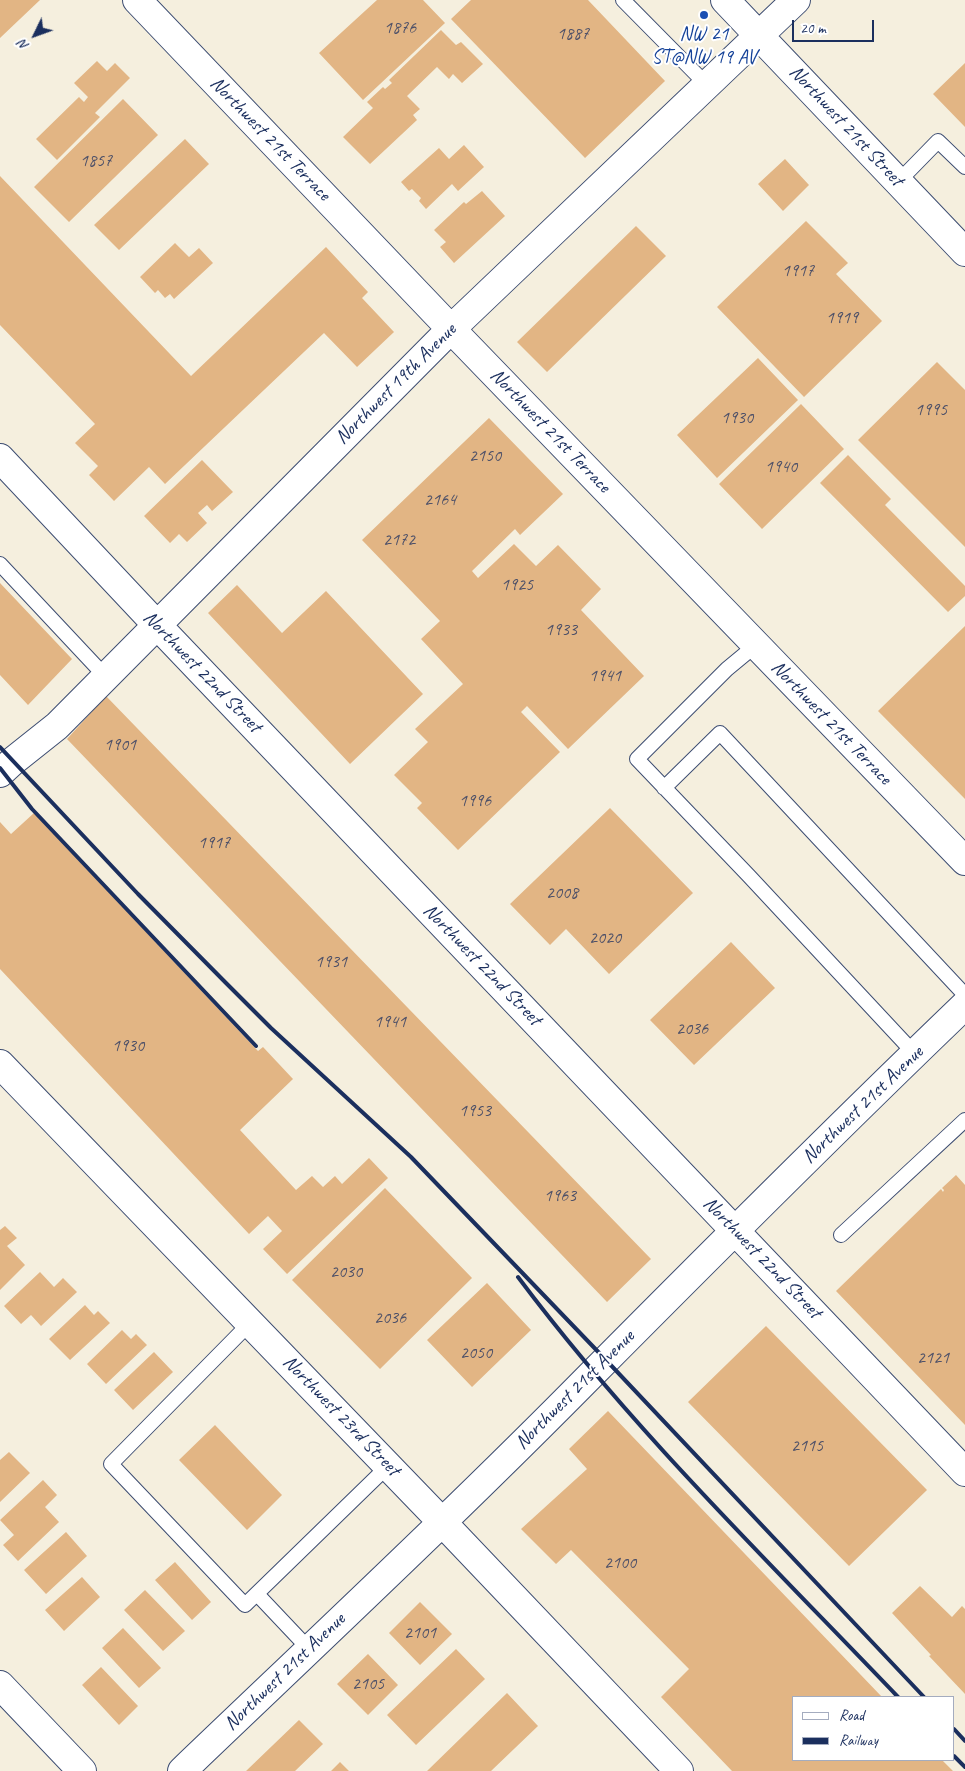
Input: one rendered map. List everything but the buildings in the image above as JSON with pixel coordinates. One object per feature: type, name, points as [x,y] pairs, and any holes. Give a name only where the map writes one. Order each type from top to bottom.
[{"type":"street","name":"Northwest 21st Terrace","points":[[137,0],[965,861]]},
{"type":"street","name":"Northwest 21st Street","points":[[725,0],[965,252]]},
{"type":"street","name":"Northwest 19th Avenue","points":[[0,773],[57,726],[451,328],[796,0]]},
{"type":"street","name":"Northwest 22nd Street","points":[[0,458],[965,1472]]},
{"type":"street","name":"Northwest 21st Avenue","points":[[182,1771],[442,1522],[594,1373],[734,1230],[964,1007]]},
{"type":"street","name":"Northwest 23rd Street","points":[[0,1064],[442,1522],[679,1771]]},
{"type":"street","points":[[0,1685],[82,1771]]},
{"type":"lane","points":[[623,0],[707,85]]},
{"type":"lane","points":[[898,182],[938,141],[965,167]]},
{"type":"lane","points":[[0,564],[105,676]]},
{"type":"lane","points":[[756,645],[727,669],[636,759],[749,876],[914,1054]]},
{"type":"lane","points":[[664,788],[720,733],[964,1007]]},
{"type":"lane","points":[[841,1234],[965,1120]]},
{"type":"lane","points":[[250,1323],[111,1464],[245,1605],[388,1466]]},
{"type":"lane","points":[[257,1594],[310,1649]]},
{"type":"railway","points":[[0,747],[138,894],[271,1028],[411,1157],[606,1360],[923,1696]]},
{"type":"railway","points":[[0,768],[32,809],[256,1046]]},
{"type":"railway","points":[[518,1277],[561,1333],[654,1440],[750,1544],[897,1696]]},
{"type":"railway","points":[[955,1730],[965,1741]]},
{"type":"railway","points":[[955,1757],[965,1767]]},
{"type":"place","name":"NW 21 ST@NW 19 AV","points":[[704,15]]}]
